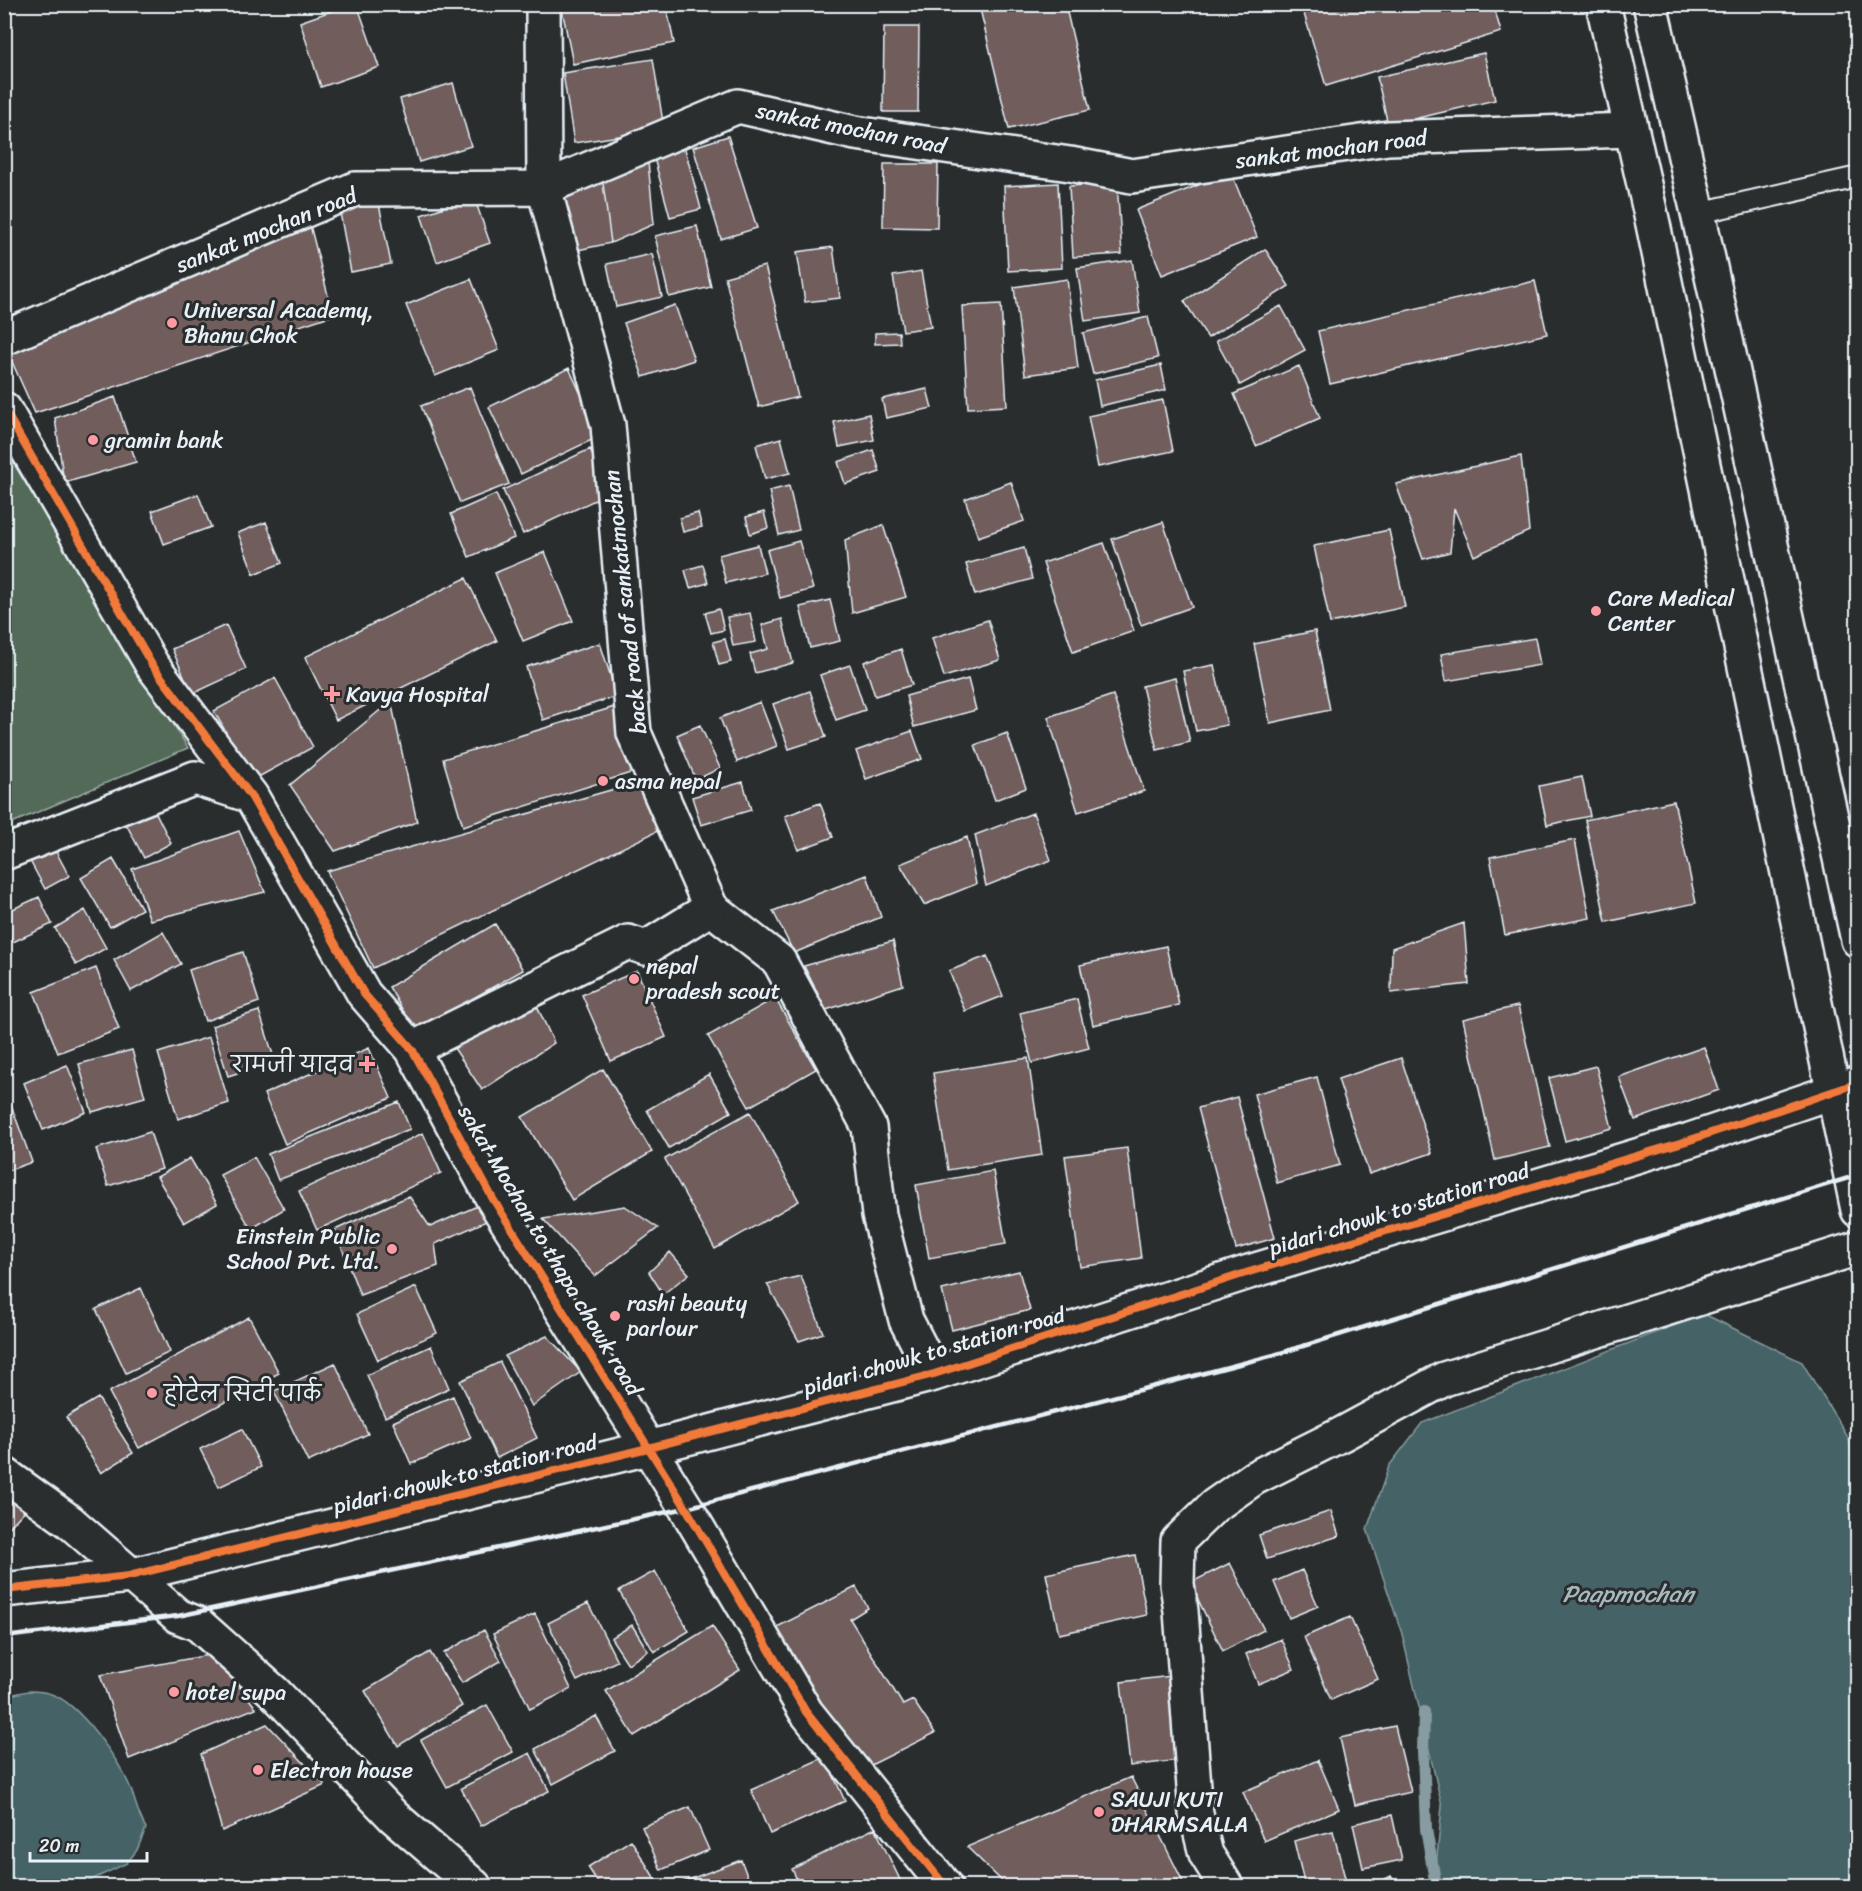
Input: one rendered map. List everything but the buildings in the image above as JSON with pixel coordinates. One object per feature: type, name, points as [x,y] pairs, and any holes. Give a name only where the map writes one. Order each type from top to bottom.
[{"type":"main road","name":"back road of sankatmochan","points":[[543,4],[544,188],[608,425],[634,733],[711,908],[779,961],[869,1127],[879,1215],[906,1320],[934,1374]]},
{"type":"main road","points":[[1603,4],[1845,1087],[1857,1210]]},
{"type":"main road","points":[[1650,4],[1857,940]]},
{"type":"main road","name":"sankat mochan road","points":[[4,338],[158,275],[355,189],[544,188],[738,106],[855,133],[1132,176],[1388,138],[1631,130]]},
{"type":"main road","name":"sakat Mochan to thapa chowk road","points":[[4,409],[152,665],[251,796],[364,994],[412,1049],[493,1199],[686,1508],[806,1712],[945,1887]]},
{"type":"main road","points":[[4,853],[195,778],[251,796]]},
{"type":"main road","points":[[412,1049],[628,942],[646,948],[711,908]]},
{"type":"main road","name":"pidari chowk to station road","points":[[4,1590],[129,1576],[648,1448],[934,1374],[1249,1272],[1690,1140],[1845,1087]]},
{"type":"main road","points":[[1226,1887],[1206,1854],[1196,1814],[1177,1584],[1178,1541],[1214,1506],[1254,1478],[1444,1379],[1857,1248]]},
{"type":"main road","points":[[4,1474],[69,1521],[129,1576],[178,1616],[198,1624],[211,1635],[274,1692],[394,1816],[474,1887]]},
{"type":"lane","points":[[1698,213],[1857,177]]},
{"type":"green space","points":[[4,448],[188,748],[5,826],[4,826]]},
{"type":"water","name":"Paapmochan","points":[[1704,1314],[1802,1362],[1849,1439],[1858,1485],[1857,1886],[1434,1886],[1442,1806],[1402,1634],[1367,1529],[1389,1466],[1422,1423]]},
{"type":"water","points":[[28,1691],[51,1694],[74,1709],[86,1721],[108,1749],[126,1778],[146,1828],[137,1850],[127,1863],[83,1884],[5,1886],[5,1696]]},
{"type":"waterway","points":[[1424,1712],[1426,1829],[1436,1886]]},
{"type":"railway","points":[[4,1637],[178,1616],[686,1508],[1274,1355],[1858,1175]]},
{"type":"cycle path","points":[[4,409],[152,665],[251,796],[364,994],[412,1049],[493,1199],[686,1508],[806,1712],[945,1886]]},
{"type":"cycle path","points":[[4,1590],[129,1576],[648,1448],[934,1374],[1249,1272],[1690,1140],[1858,1083]]},
{"type":"place","name":"Universal Academy, Bhanu Chok","points":[[172,323]]},
{"type":"place","name":"gramin bank","points":[[93,440]]},
{"type":"place","name":"Care Medical Center","points":[[1596,611]]},
{"type":"place","name":"Kavya Hospital","points":[[332,694]]},
{"type":"place","name":"asma nepal","points":[[603,781]]},
{"type":"place","name":"nepal pradesh scout","points":[[634,979]]},
{"type":"place","name":"रामजी यादव","points":[[367,1064]]},
{"type":"place","name":"Einstein Public School Pvt. Ltd.","points":[[392,1249]]},
{"type":"place","name":"rashi beauty parlour","points":[[615,1316]]},
{"type":"place","name":"होटेल सिटी पार्क","points":[[152,1393]]},
{"type":"place","name":"hotel supa","points":[[174,1692]]},
{"type":"place","name":"Electron house","points":[[258,1770]]},
{"type":"place","name":"SAUJI KUTI DHARMSALLA","points":[[1099,1812]]}]
